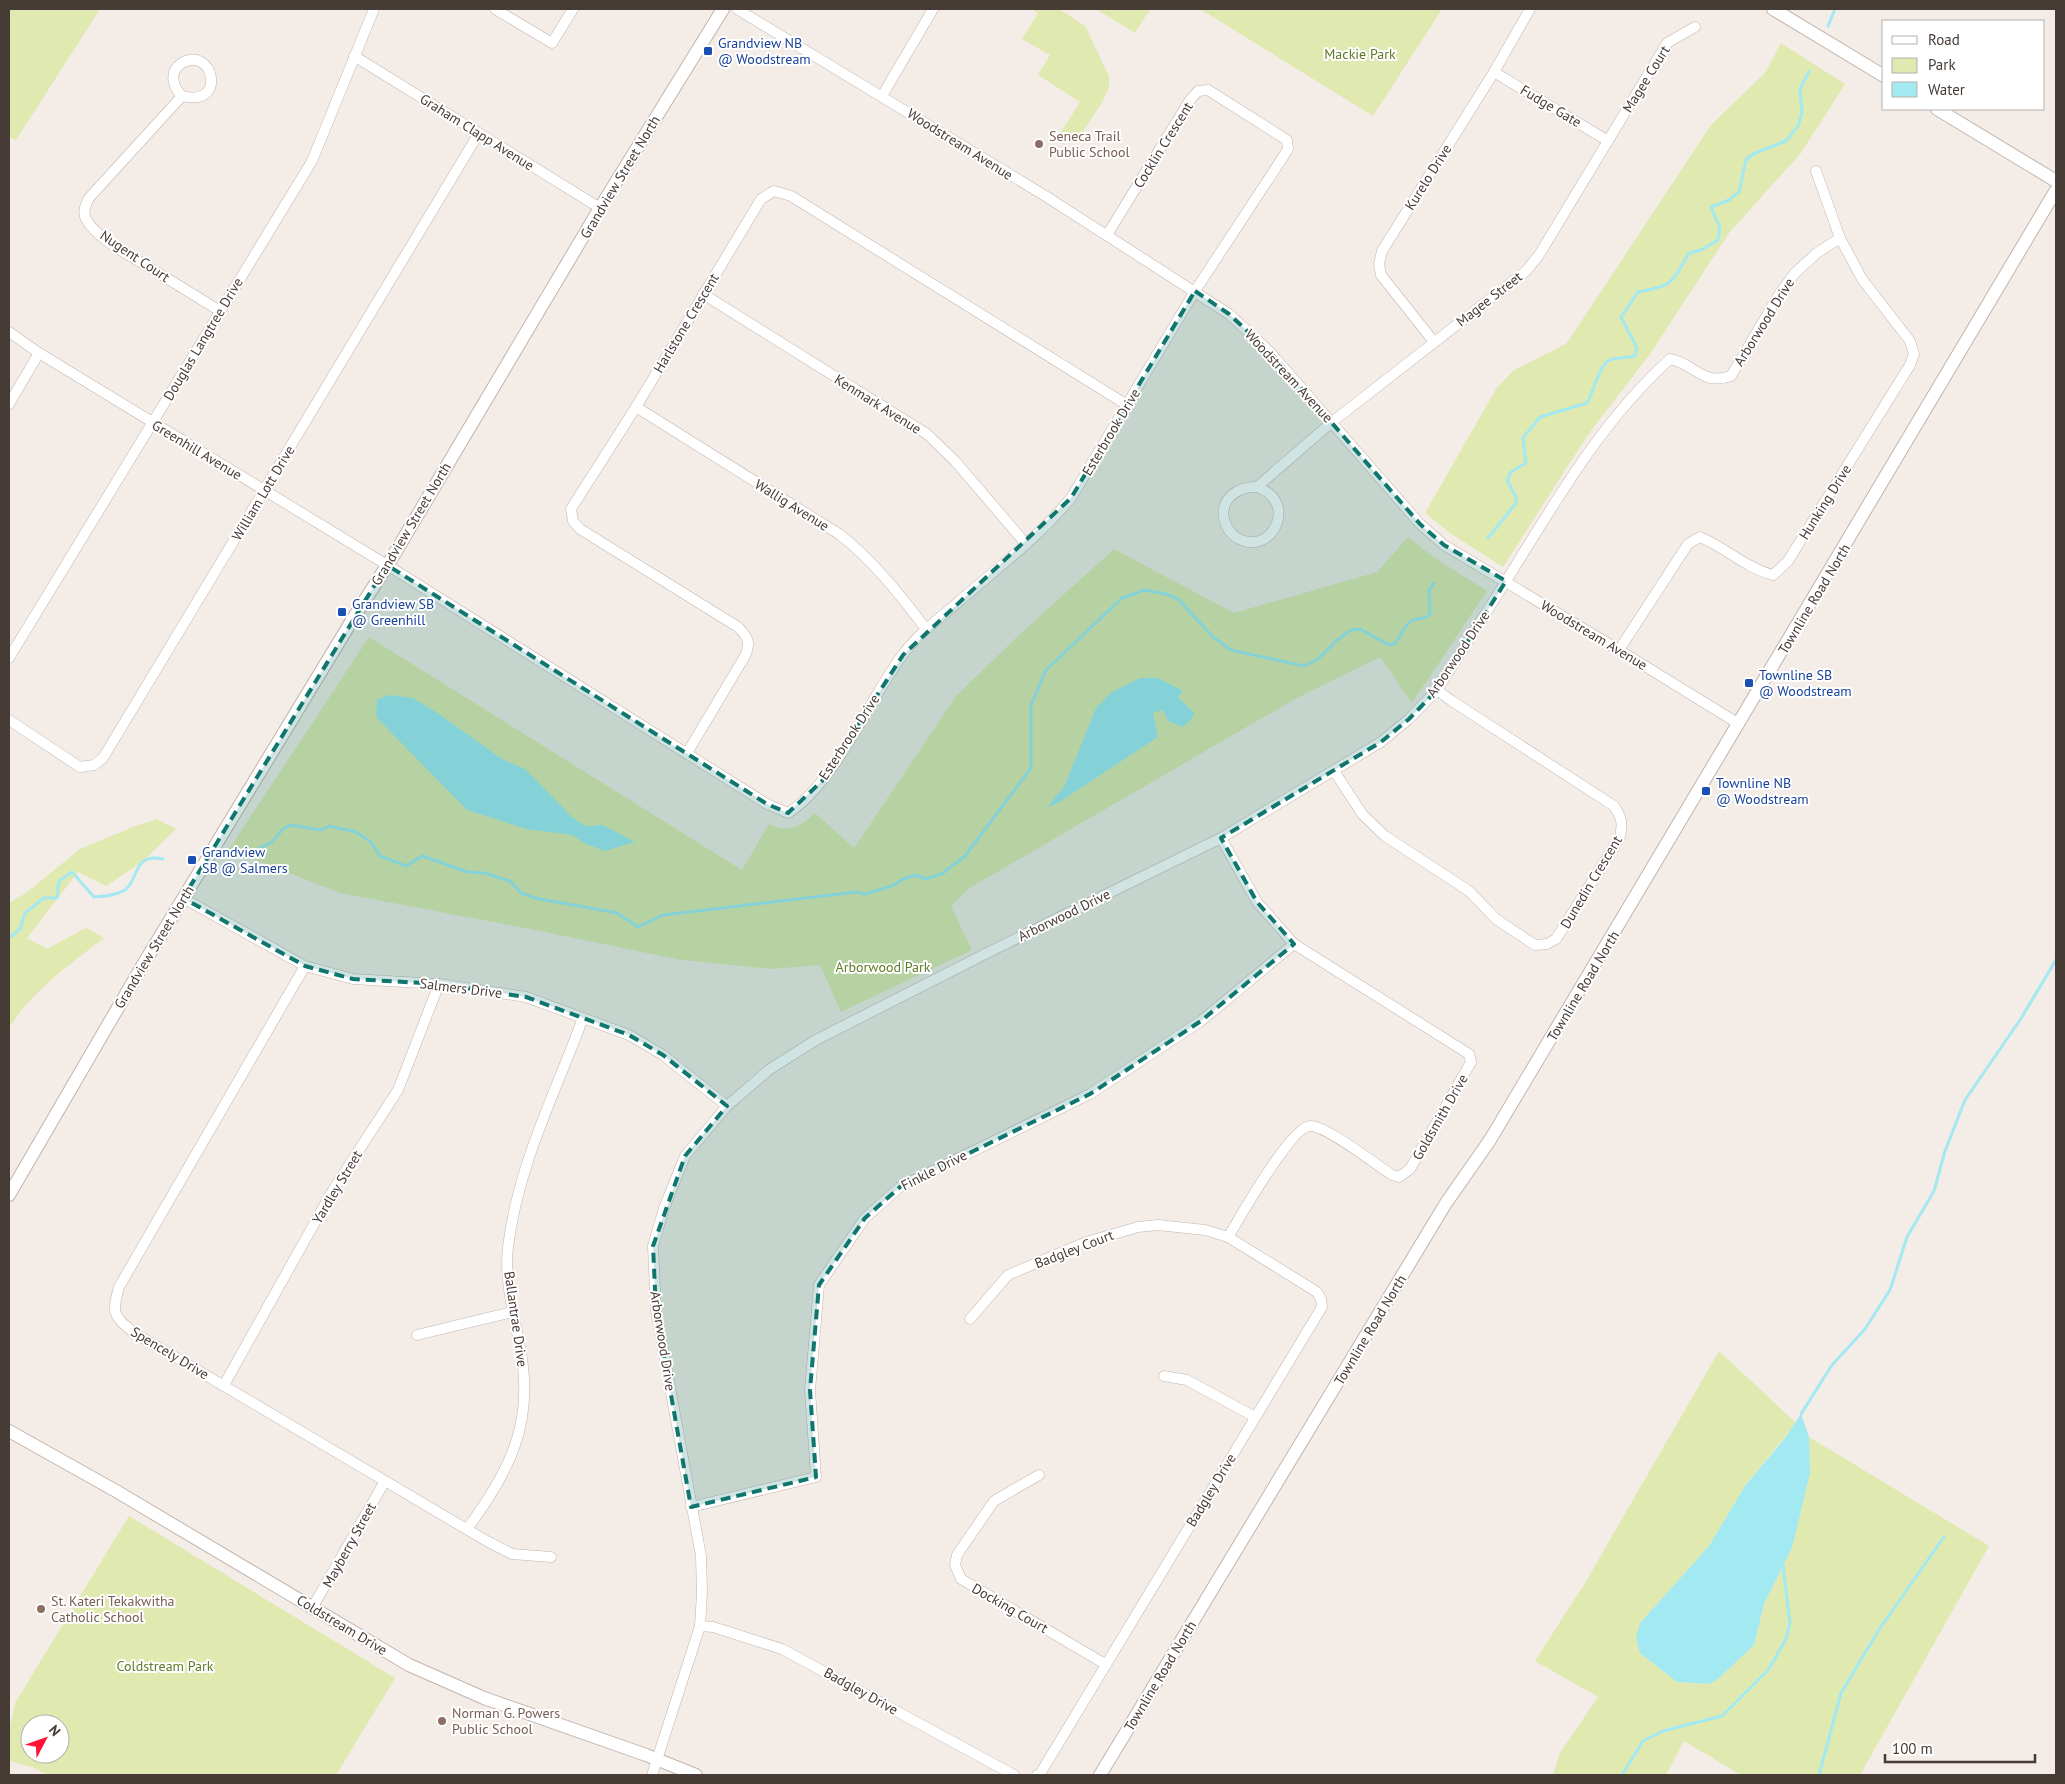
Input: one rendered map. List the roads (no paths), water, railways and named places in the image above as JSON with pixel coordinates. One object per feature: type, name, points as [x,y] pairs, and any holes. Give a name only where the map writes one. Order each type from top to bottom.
[{"type":"street","name":"Douglas Langtree Drive","points":[[9,658],[312,161],[374,9]]},
{"type":"street","points":[[495,9],[552,43],[573,9]]},
{"type":"street","name":"Grandview Street North","points":[[9,1195],[183,898],[387,565],[600,208],[723,9]]},
{"type":"street","name":"Woodstream Avenue","points":[[737,9],[1107,235],[1229,314],[1270,352],[1420,524],[1444,545],[1739,724]]},
{"type":"street","points":[[882,96],[933,9]]},
{"type":"street","name":"Kurelo Drive","points":[[1434,342],[1382,274],[1379,264],[1382,251],[1494,72],[1530,9]]},
{"type":"street","points":[[1773,9],[1882,75]]},
{"type":"street","name":"Magee Court","points":[[1608,141],[1667,43],[1694,27]]},
{"type":"street","name":"Graham Clapp Avenue","points":[[354,56],[600,208]]},
{"type":"street","name":"Fudge Gate","points":[[1494,72],[1608,141]]},
{"type":"street","name":"Cocklin Crescent","points":[[1107,235],[1190,100],[1198,91],[1208,90],[1287,140],[1288,149],[1195,291]]},
{"type":"street","name":"Nugent Court","points":[[182,96],[89,198],[85,205],[84,213],[86,219],[93,227],[113,244],[220,311]]},
{"type":"street","points":[[1939,110],[2056,181]]},
{"type":"street","name":"William Lott Drive","points":[[9,720],[80,767],[94,764],[103,758],[479,133]]},
{"type":"street","name":"Magee Street","points":[[1257,487],[1332,422],[1526,271],[1539,255],[1608,141]]},
{"type":"street","points":[[1816,172],[1840,238]]},
{"type":"street","name":"Townline Road North","points":[[1100,1775],[1446,1204],[1490,1140],[2056,190]]},
{"type":"street","name":"Harlstone Crescent","points":[[687,753],[745,656],[749,646],[748,639],[738,627],[580,529],[573,521],[571,509],[636,407],[761,198],[774,191],[783,192],[1127,405]]},
{"type":"street","name":"Arborwood Drive","points":[[652,1775],[700,1626],[702,1593],[701,1556],[656,1311],[653,1246],[664,1208],[685,1156],[727,1106],[770,1069],[816,1040],[987,953],[1221,838],[1381,742],[1409,719],[1437,690],[1573,472],[1607,427],[1662,366],[1670,359],[1678,361],[1708,379],[1719,380],[1730,376],[1780,293],[1795,273],[1817,253],[1840,238]]},
{"type":"street","name":"Hunking Drive","points":[[1619,650],[1688,544],[1700,537],[1714,543],[1757,571],[1773,575],[1788,561],[1910,365],[1914,354],[1910,341],[1862,279],[1840,238]]},
{"type":"street","name":"Esterbrook Drive","points":[[387,565],[766,804],[788,813],[798,806],[822,781],[882,685],[903,655],[926,629],[1026,544],[1071,498],[1195,291]]},
{"type":"street","name":"Kenmark Avenue","points":[[704,294],[927,434],[955,461],[1026,544]]},
{"type":"street","name":"Greenhill Avenue","points":[[9,332],[39,353],[152,423],[387,565]]},
{"type":"street","points":[[9,404],[39,353]]},
{"type":"street","name":"Wallig Avenue","points":[[636,407],[845,538],[907,604],[926,629]]},
{"type":"street","points":[[1257,487],[1271,495],[1277,504],[1278,522],[1274,531],[1267,537],[1259,541],[1249,542],[1233,535],[1224,520],[1224,510],[1227,502],[1239,489],[1257,487]]},
{"type":"street","name":"Dunedin Crescent","points":[[1334,771],[1364,815],[1385,836],[1469,891],[1496,919],[1535,945],[1547,944],[1556,939],[1620,837],[1623,823],[1621,817],[1614,806],[1437,690]]},
{"type":"street","name":"Goldsmith Drive","points":[[1221,838],[1257,902],[1294,944],[1469,1054],[1471,1062],[1410,1169],[1399,1177],[1392,1175],[1324,1128],[1310,1125],[1302,1127],[1283,1149],[1228,1237]]},
{"type":"street","name":"Salmers Drive","points":[[183,898],[305,966],[353,979],[440,984],[526,997],[629,1035],[664,1055],[727,1106]]},
{"type":"street","name":"Finkle Drive","points":[[692,1507],[816,1477],[810,1390],[819,1285],[865,1218],[900,1186],[1090,1094],[1202,1021],[1294,944]]},
{"type":"street","name":"Spencely Drive","points":[[305,966],[119,1287],[113,1306],[119,1321],[136,1334],[512,1554],[551,1556]]},
{"type":"street","name":"Yardley Street","points":[[224,1385],[333,1190],[398,1090],[440,984]]},
{"type":"street","name":"Ballantrae Drive","points":[[467,1529],[487,1501],[508,1465],[523,1418],[524,1379],[521,1349],[512,1312],[508,1282],[507,1249],[522,1176],[541,1121],[583,1018]]},
{"type":"street","name":"Badgley Court","points":[[970,1318],[1008,1275],[1086,1242],[1131,1229],[1158,1225],[1206,1230],[1228,1237]]},
{"type":"street","name":"Badgley Drive","points":[[1036,1775],[1040,1774],[1045,1766],[1322,1307],[1317,1292],[1228,1237]]},
{"type":"street","points":[[417,1335],[512,1312]]},
{"type":"street","points":[[1164,1376],[1187,1380],[1255,1417]]},
{"type":"street","name":"Coldstream Drive","points":[[9,1431],[116,1491],[409,1665],[456,1687],[658,1759],[696,1775]]},
{"type":"street","name":"Docking Court","points":[[1039,1475],[994,1501],[957,1555],[955,1565],[961,1579],[1105,1664]]},
{"type":"street","name":"Mayberry Street","points":[[312,1608],[385,1481]]},
{"type":"street","name":"Badgley Drive","points":[[700,1626],[713,1627],[782,1649],[1014,1775]]},
{"type":"water","points":[[1140,678],[1158,678],[1183,691],[1178,697],[1194,713],[1191,720],[1182,727],[1168,721],[1163,710],[1153,713],[1158,737],[1058,803],[1047,807],[1064,787],[1096,708],[1112,692]]},
{"type":"water","points":[[388,695],[413,698],[439,714],[502,759],[525,769],[572,817],[585,826],[603,825],[635,842],[605,851],[586,844],[572,835],[526,829],[467,810],[376,717],[377,700]]},
{"type":"water","points":[[1801,1414],[1809,1437],[1810,1473],[1792,1548],[1764,1604],[1754,1645],[1718,1679],[1709,1684],[1677,1682],[1640,1653],[1636,1638],[1640,1623],[1709,1546],[1745,1486],[1785,1438]]},
{"type":"waterway","points":[[1828,26],[1835,9]]},
{"type":"waterway","points":[[1488,538],[1516,503],[1516,497],[1507,480],[1511,472],[1526,463],[1523,438],[1540,417],[1587,403],[1602,368],[1608,361],[1635,356],[1637,348],[1621,317],[1638,292],[1670,282],[1689,253],[1701,250],[1718,240],[1720,228],[1711,207],[1729,200],[1739,192],[1746,160],[1753,154],[1786,141],[1798,126],[1802,113],[1800,89],[1809,71]]},
{"type":"waterway","points":[[252,852],[272,842],[283,829],[291,825],[321,830],[329,826],[356,832],[371,842],[380,856],[406,866],[422,856],[468,872],[484,873],[510,881],[521,893],[535,898],[617,913],[638,927],[663,915],[856,892],[865,894],[892,886],[903,879],[916,875],[926,879],[943,873],[965,856],[1031,768],[1031,705],[1046,670],[1122,598],[1144,590],[1166,594],[1178,599],[1213,637],[1231,650],[1304,666],[1318,659],[1336,641],[1351,630],[1360,629],[1389,645],[1396,643],[1402,631],[1411,621],[1424,618],[1430,614],[1429,591],[1434,583]]},
{"type":"waterway","points":[[9,938],[20,929],[25,913],[44,898],[57,898],[59,881],[72,872],[94,897],[110,895],[121,892],[129,886],[141,863],[153,858],[163,859]]},
{"type":"waterway","points":[[1801,1414],[1832,1365],[1865,1329],[1890,1290],[1907,1237],[1934,1191],[1945,1151],[1965,1100],[2020,1020],[2056,960]]},
{"type":"waterway","points":[[1819,1775],[1841,1693],[1880,1628],[1944,1537]]},
{"type":"waterway","points":[[1622,1775],[1643,1741],[1663,1731],[1722,1716],[1769,1669],[1786,1639],[1790,1623],[1783,1566]]},
{"type":"place","name":"Grandview NB @ Woodstream","points":[[708,51]]},
{"type":"place","name":"Seneca Trail Public School","points":[[1039,144]]},
{"type":"place","name":"Grandview SB @ Greenhill","points":[[342,612]]},
{"type":"place","name":"Townline SB @ Woodstream","points":[[1749,683]]},
{"type":"place","name":"Townline NB @ Woodstream","points":[[1706,791]]},
{"type":"place","name":"Grandview SB @ Salmers","points":[[192,860]]},
{"type":"place","name":"St. Kateri Tekakwitha Catholic School","points":[[41,1609]]},
{"type":"place","name":"Norman G. Powers Public School","points":[[442,1721]]},
{"type":"park label","name":"Mackie Park","points":[[1360,54]]},
{"type":"park label","name":"Arborwood Park","points":[[883,967]]},
{"type":"park label","name":"Coldstream Park","points":[[165,1666]]}]
